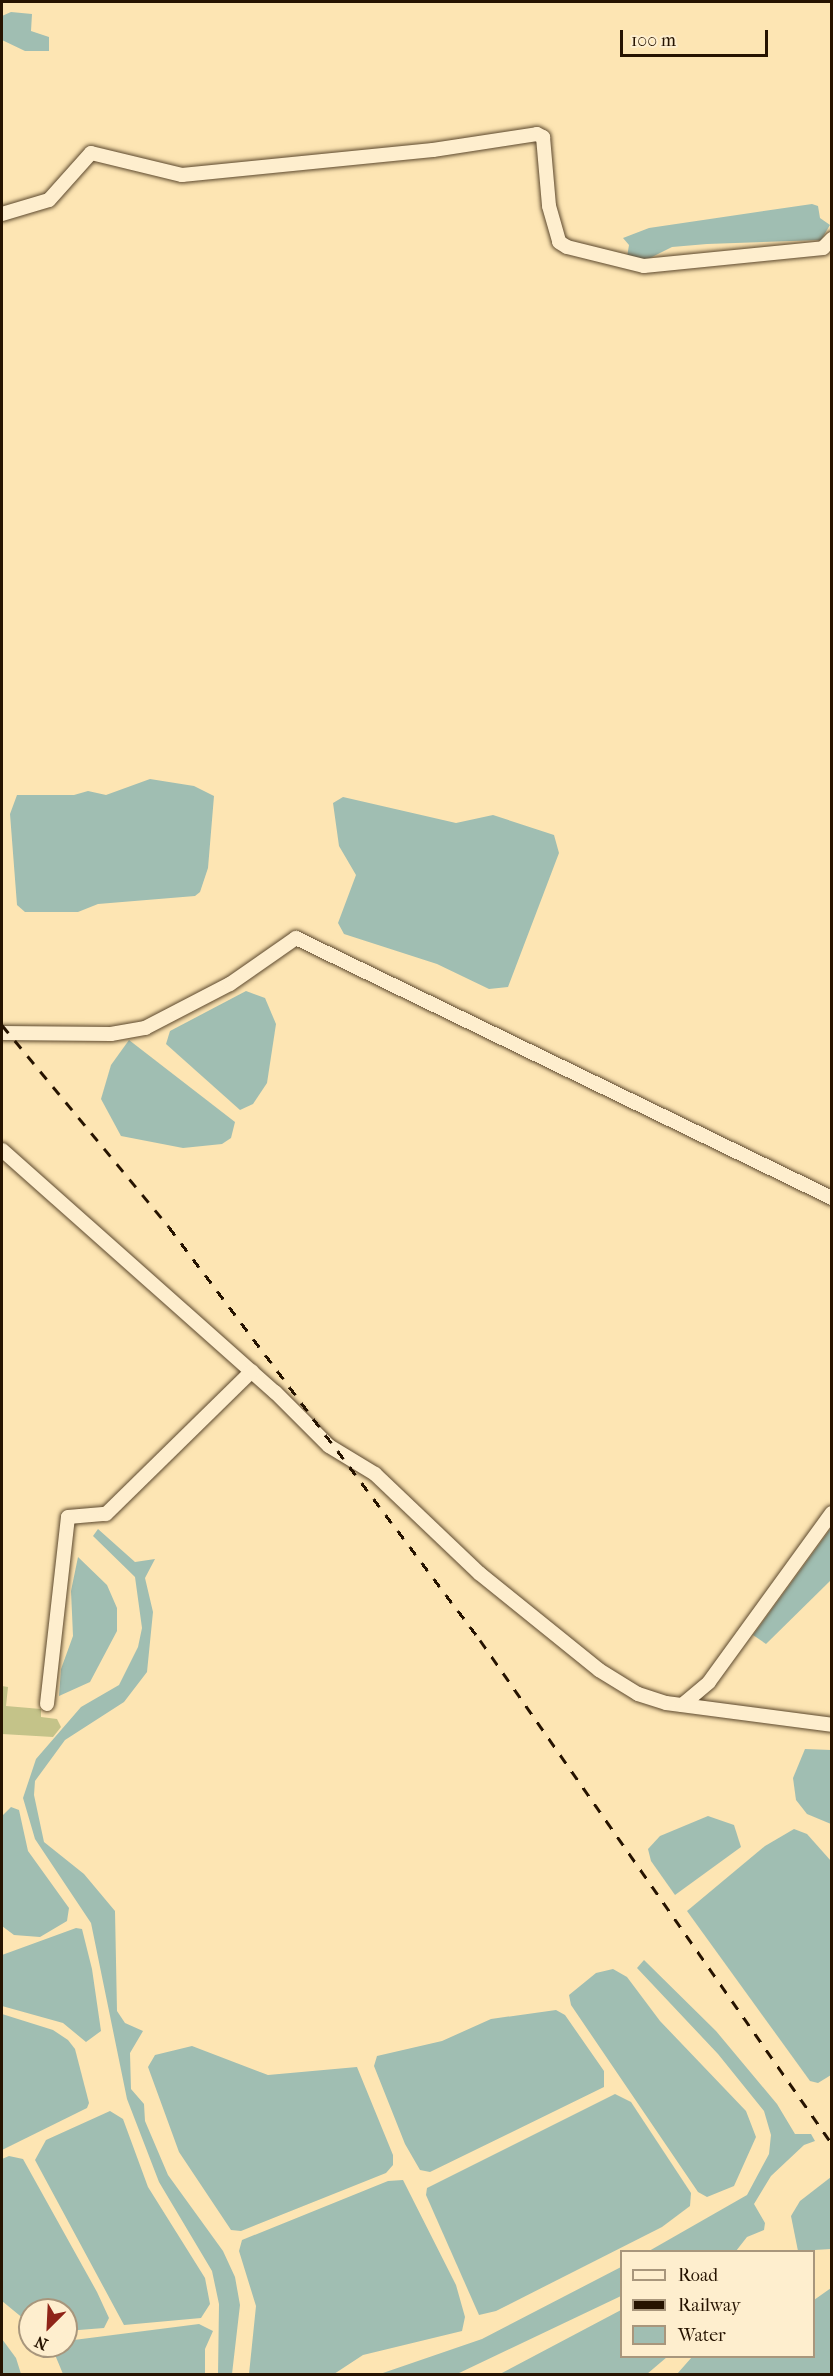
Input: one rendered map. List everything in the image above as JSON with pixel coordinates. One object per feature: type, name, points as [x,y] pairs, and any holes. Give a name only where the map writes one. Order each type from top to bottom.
[{"type":"street","points":[[2,214],[49,200],[91,153],[182,176],[433,150],[537,134],[543,137],[549,206],[559,242],[567,247],[644,266],[823,248],[831,240]]},
{"type":"street","points":[[2,1033],[111,1034],[145,1028],[230,984],[296,938],[831,1198]]},
{"type":"street","points":[[2,1150],[252,1371],[329,1446],[375,1474],[438,1537],[546,1632],[638,1694],[682,1705],[831,1725]]},
{"type":"street","points":[[47,1704],[68,1517],[106,1514],[215,1413],[252,1371]]},
{"type":"street","points":[[682,1705],[709,1682],[831,1513]]},
{"type":"shaded area","points":[[2,1686],[8,1687],[6,1706],[41,1709],[41,1717],[57,1719],[61,1727],[53,1737],[2,1734]]},
{"type":"water","points":[[11,12],[32,14],[31,31],[49,37],[49,51],[25,51],[2,40],[2,16]]},
{"type":"water","points":[[812,204],[818,206],[820,218],[830,225],[821,240],[672,247],[646,260],[627,257],[629,245],[623,238],[649,228]]},
{"type":"water","points":[[150,779],[194,786],[214,796],[208,868],[200,892],[195,896],[98,904],[78,912],[25,912],[17,905],[10,814],[17,795],[74,795],[88,791],[106,795]]},
{"type":"water","points":[[343,797],[456,823],[493,815],[554,835],[559,853],[508,987],[489,989],[437,964],[344,934],[338,923],[356,875],[339,846],[333,803]]},
{"type":"water","points":[[246,991],[265,998],[276,1024],[267,1083],[253,1104],[240,1110],[166,1044],[170,1031]]},
{"type":"water","points":[[129,1040],[235,1122],[231,1138],[222,1144],[183,1148],[121,1136],[101,1099],[111,1065]]},
{"type":"water","points":[[831,1528],[831,1580],[766,1644],[753,1635]]},
{"type":"water","points":[[98,1529],[135,1562],[155,1559],[145,1578],[153,1612],[147,1672],[124,1702],[65,1740],[35,1781],[34,1795],[44,1842],[84,1874],[115,1911],[117,2011],[125,2023],[143,2031],[130,2053],[131,2089],[144,2104],[145,2121],[168,2175],[223,2251],[235,2277],[240,2305],[232,2374],[218,2374],[219,2304],[212,2271],[159,2182],[127,2099],[91,1923],[35,1839],[23,1798],[36,1759],[81,1707],[119,1685],[138,1647],[142,1628],[135,1577],[93,1536]]},
{"type":"water","points":[[78,1557],[107,1585],[117,1608],[117,1631],[90,1682],[59,1696],[61,1669],[73,1636],[71,1591]]},
{"type":"water","points":[[805,1749],[831,1750],[831,1824],[807,1814],[796,1800],[793,1778]]},
{"type":"water","points":[[11,1807],[19,1810],[28,1851],[69,1908],[67,1921],[40,1937],[14,1935],[2,1926],[2,1816]]},
{"type":"water","points":[[708,1816],[734,1825],[741,1847],[675,1895],[651,1861],[648,1849],[660,1836]]},
{"type":"water","points":[[794,1829],[807,1834],[831,1861],[831,2075],[818,2083],[810,2081],[687,1911],[765,1846]]},
{"type":"water","points":[[76,1928],[82,1929],[92,1969],[101,2031],[86,2042],[63,2023],[2,2006],[2,1955]]},
{"type":"water","points":[[644,1960],[716,2031],[777,2104],[795,2134],[811,2134],[815,2141],[804,2145],[771,2176],[754,2204],[765,2223],[764,2230],[747,2237],[737,2250],[651,2250],[747,2195],[769,2154],[771,2135],[764,2111],[718,2054],[637,1968]]},
{"type":"water","points":[[613,1969],[627,1977],[660,2021],[746,2111],[756,2137],[734,2186],[707,2197],[698,2192],[571,2005],[569,1995],[596,1973]]},
{"type":"water","points":[[556,2010],[565,2015],[604,2071],[604,2087],[430,2172],[420,2170],[405,2144],[374,2066],[377,2056],[442,2041],[491,2019]]},
{"type":"water","points":[[2,2014],[53,2030],[68,2040],[75,2049],[89,2103],[87,2108],[2,2150]]},
{"type":"water","points":[[192,2046],[268,2075],[357,2067],[393,2155],[393,2165],[386,2173],[241,2231],[231,2230],[179,2152],[148,2067],[155,2055]]},
{"type":"water","points":[[615,2094],[631,2102],[691,2193],[690,2206],[662,2227],[496,2311],[479,2315],[426,2195],[427,2188]]},
{"type":"water","points":[[110,2111],[123,2119],[148,2187],[205,2278],[210,2304],[201,2318],[124,2325],[35,2160],[46,2140]]},
{"type":"water","points":[[9,2156],[23,2159],[97,2292],[109,2318],[104,2328],[78,2330],[78,2298],[18,2298],[18,2314],[2,2301],[2,2159]]},
{"type":"water","points":[[831,2177],[831,2249],[798,2250],[791,2216],[800,2201]]},
{"type":"water","points":[[403,2180],[456,2285],[465,2317],[462,2331],[363,2355],[334,2374],[249,2374],[256,2306],[239,2251],[242,2240],[388,2181]]},
{"type":"water","points":[[620,2268],[620,2296],[457,2374],[380,2374],[482,2339]]},
{"type":"water","points":[[831,2288],[831,2374],[677,2374],[691,2358],[815,2358],[815,2299]]},
{"type":"water","points":[[620,2311],[620,2358],[666,2358],[647,2374],[500,2374]]},
{"type":"water","points":[[199,2324],[213,2331],[205,2349],[205,2374],[63,2374],[56,2358],[78,2358],[78,2339]]},
{"type":"water","points":[[2,2339],[16,2358],[21,2374],[2,2374]]},
{"type":"railway","points":[[2,1025],[169,1227],[480,1640],[832,2144]]}]
